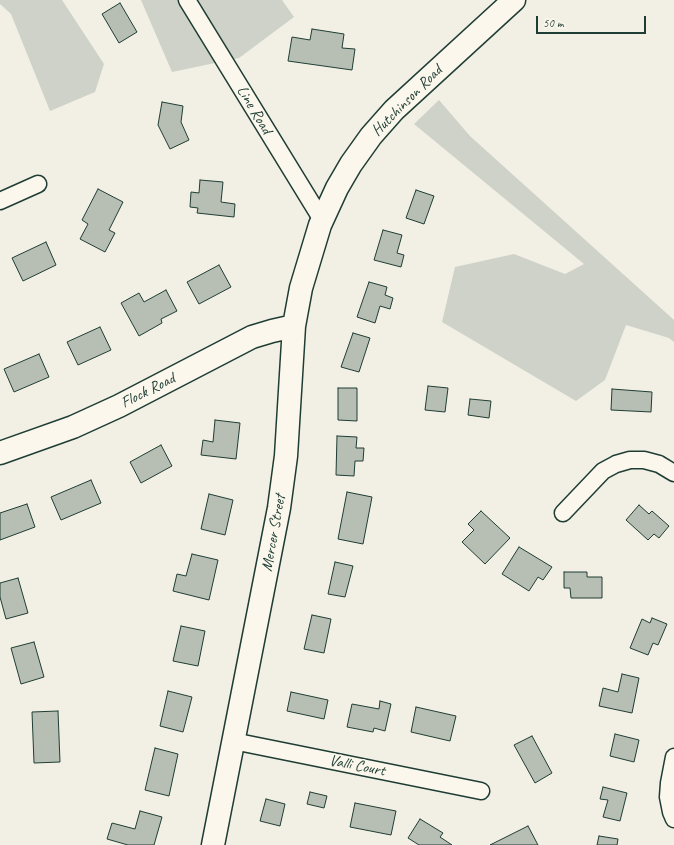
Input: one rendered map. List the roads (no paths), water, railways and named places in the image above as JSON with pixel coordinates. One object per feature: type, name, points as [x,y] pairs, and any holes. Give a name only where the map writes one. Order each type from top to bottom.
[{"type":"street","name":"Line Road","points":[[187,0],[322,220]]},
{"type":"street","name":"Hutchinson Road","points":[[322,220],[337,188],[351,164],[371,136],[394,110],[514,0]]},
{"type":"street","points":[[0,201],[38,184]]},
{"type":"street","name":"Mercer Street","points":[[213,845],[232,741],[279,508],[286,456],[294,326],[301,288],[322,220]]},
{"type":"street","name":"Flock Road","points":[[0,453],[73,427],[119,406],[252,337],[272,330],[294,326]]},
{"type":"street","points":[[563,513],[603,471],[616,464],[630,460],[644,460],[659,464],[674,473]]},
{"type":"street","name":"Valli Court","points":[[232,741],[481,791]]},
{"type":"street","points":[[674,757],[668,797],[674,819]]}]
